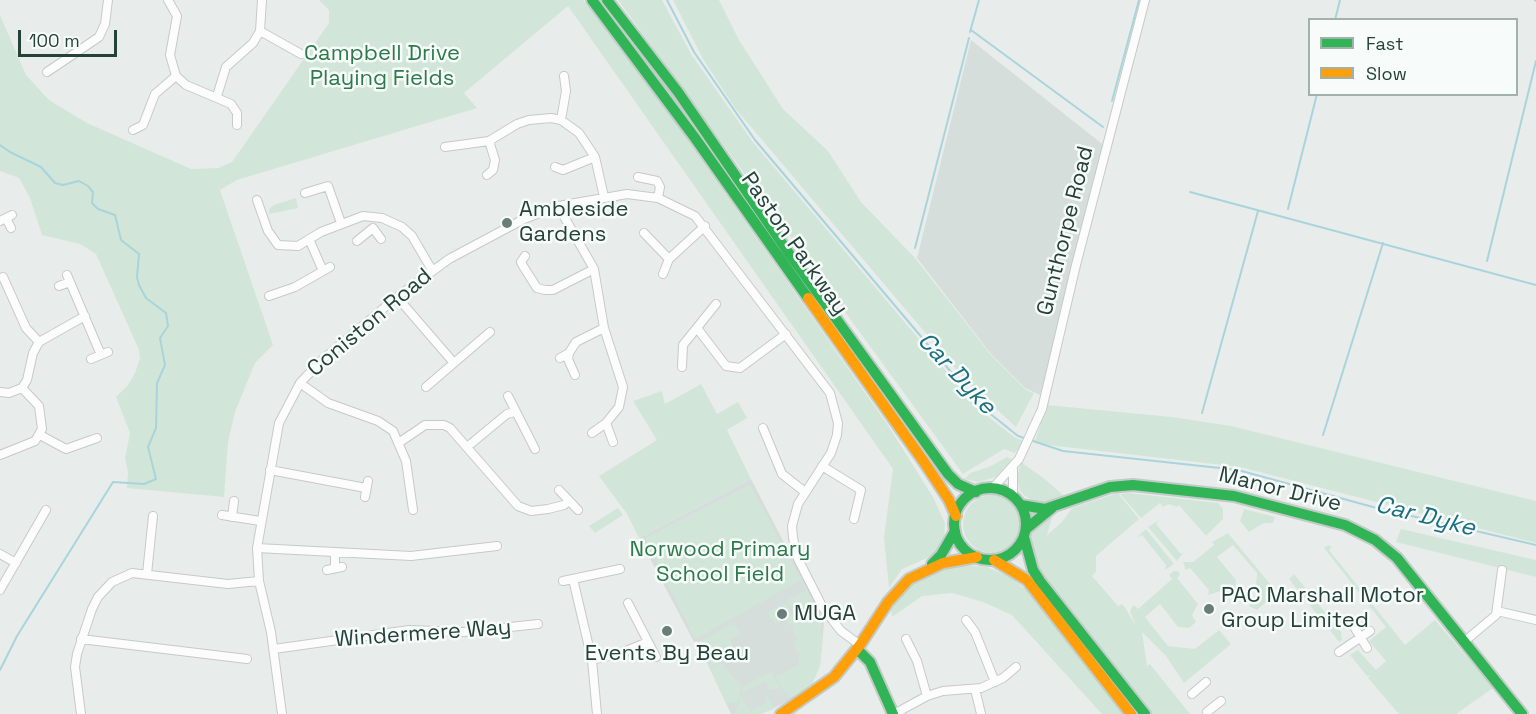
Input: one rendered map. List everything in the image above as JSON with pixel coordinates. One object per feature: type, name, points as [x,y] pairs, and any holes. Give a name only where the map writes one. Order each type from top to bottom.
[{"type":"main road","name":"Paston Parkway","points":[[592,0],[682,120],[924,462],[949,500],[956,516]]},
{"type":"main road","name":"Paston Parkway","points":[[607,0],[678,92],[788,252],[948,474],[958,484],[976,492]]},
{"type":"main road","name":"Manor Drive","points":[[1017,501],[1045,508],[1110,487],[1133,485],[1234,496],[1345,525],[1375,540],[1397,558],[1522,714]]},
{"type":"main road","points":[[781,714],[824,686],[858,647],[898,590],[941,555],[955,531],[956,516],[965,499],[976,492],[992,489],[1017,501],[1033,570],[1145,714]]},
{"type":"main road","name":"Manor Drive","points":[[1025,533],[1056,506]]},
{"type":"main road","points":[[955,531],[963,547],[977,557]]},
{"type":"main road","points":[[994,560],[1010,554],[1025,533]]},
{"type":"main road","points":[[925,570],[953,560],[977,557],[994,560],[1027,580],[1131,714]]},
{"type":"main road","points":[[858,647],[870,662],[894,714]]},
{"type":"street","points":[[47,72],[99,37],[105,24],[108,0]]},
{"type":"street","points":[[168,0],[177,16],[170,55],[176,76],[186,85],[217,96],[231,104],[237,113],[237,125]]},
{"type":"street","points":[[217,96],[226,67],[254,43],[260,31],[262,0]]},
{"type":"street","name":"Gunthorpe Road","points":[[992,489],[1013,468],[1024,450],[1042,409],[1076,265],[1145,0]]},
{"type":"street","points":[[260,31],[301,54]]},
{"type":"street","points":[[133,130],[143,125],[155,94],[176,76]]},
{"type":"street","points":[[561,120],[566,91],[564,76]]},
{"type":"street","points":[[445,147],[489,141],[517,124],[540,118],[561,120],[579,133],[595,157],[604,197]]},
{"type":"street","points":[[487,175],[493,170],[495,160],[489,141]]},
{"type":"street","points":[[555,167],[563,170],[595,157]]},
{"type":"street","points":[[638,177],[657,181],[660,187],[658,198]]},
{"type":"street","points":[[305,193],[328,186],[341,223]]},
{"type":"street","name":"Coniston Road","points":[[282,714],[274,649],[259,581],[257,548],[279,423],[300,383],[322,360],[432,270],[524,219],[558,206],[627,194],[658,198],[684,209],[705,226],[835,401],[837,435],[831,453],[805,492],[794,514],[794,549],[831,619],[858,647]]},
{"type":"street","points":[[257,200],[268,231],[278,245],[288,248],[298,246],[341,223],[373,216],[391,220],[407,231],[432,270]]},
{"type":"street","points":[[558,206],[594,269],[604,328],[623,387],[622,402],[606,423],[592,433]]},
{"type":"street","points":[[373,216],[373,228],[381,239]]},
{"type":"street","points":[[6,218],[11,228]]},
{"type":"street","points":[[663,274],[669,259],[705,226]]},
{"type":"street","points":[[357,241],[373,228]]},
{"type":"street","points":[[644,232],[669,259]]},
{"type":"street","points":[[269,296],[295,287],[327,269],[309,239]]},
{"type":"street","points":[[525,256],[521,262],[523,266],[537,288],[545,290],[553,290],[594,269]]},
{"type":"street","points":[[3,278],[26,328],[39,342]]},
{"type":"street","points":[[59,286],[68,278],[104,353],[91,359]]},
{"type":"street","points":[[397,297],[454,363]]},
{"type":"street","points":[[682,367],[683,345],[716,303]]},
{"type":"street","points":[[0,392],[9,393],[22,388],[27,380],[33,353],[39,342],[85,316]]},
{"type":"street","points":[[575,375],[568,359],[569,353],[576,342],[604,328]]},
{"type":"street","points":[[697,328],[726,366],[740,368],[786,334]]},
{"type":"street","points":[[426,387],[490,333]]},
{"type":"street","points":[[560,358],[569,353]]},
{"type":"street","points":[[300,383],[328,403],[387,425],[400,442],[406,461],[413,510]]},
{"type":"street","points":[[0,455],[35,441],[40,435],[41,412],[36,401],[22,388]]},
{"type":"street","points":[[508,396],[533,446],[521,447]]},
{"type":"street","points":[[467,447],[507,414],[515,412]]},
{"type":"street","points":[[400,442],[425,425],[437,423],[450,428],[508,497],[524,510],[557,508],[569,501]]},
{"type":"street","points":[[606,423],[613,442]]},
{"type":"street","points":[[763,428],[782,474],[805,492]]},
{"type":"street","points":[[40,435],[66,449],[97,438]]},
{"type":"street","points":[[822,466],[861,490],[854,519]]},
{"type":"street","points":[[1013,468],[1017,501]]},
{"type":"street","points":[[270,471],[366,489]]},
{"type":"street","points":[[559,490],[578,510]]},
{"type":"street","points":[[232,517],[234,501]]},
{"type":"street","points":[[222,515],[260,521]]},
{"type":"street","points":[[0,590],[46,516]]},
{"type":"street","points":[[147,574],[156,531],[153,516]]},
{"type":"street","points":[[257,548],[411,556],[497,546]]},
{"type":"street","points":[[335,552],[335,569]]},
{"type":"street","points":[[0,554],[15,563]]},
{"type":"street","points":[[563,581],[620,569]]},
{"type":"street","points":[[611,570],[613,581]]},
{"type":"street","points":[[1465,641],[1496,615],[1502,570]]},
{"type":"street","points":[[81,714],[75,667],[81,639],[98,597],[112,582],[132,573],[228,584],[259,581]]},
{"type":"street","points":[[573,579],[592,660],[597,714]]},
{"type":"street","points":[[628,603],[656,657]]},
{"type":"street","points":[[1497,611],[1536,620]]},
{"type":"street","points":[[966,620],[975,632],[995,682]]},
{"type":"street","name":"Windermere Way","points":[[274,649],[408,630],[464,632],[538,624]]},
{"type":"street","points":[[1353,625],[1367,648]]},
{"type":"street","points":[[1339,652],[1370,631]]},
{"type":"street","points":[[81,639],[247,659]]},
{"type":"street","points":[[906,639],[917,661],[927,696]]},
{"type":"street","points":[[592,660],[621,653],[648,642]]},
{"type":"street","points":[[894,714],[927,696],[943,691],[975,689],[995,682],[1016,667]]},
{"type":"street","points":[[1192,694],[1206,682]]},
{"type":"street","points":[[975,689],[975,699],[981,714]]},
{"type":"street","points":[[1207,712],[1221,701]]},
{"type":"shaded area","points":[[971,40],[1106,147],[1040,395],[1025,388],[991,354],[917,258]]},
{"type":"shaded area","points":[[751,479],[819,610],[824,623],[823,635],[820,666],[808,692],[761,714],[731,714],[697,641],[694,642],[639,538]]},
{"type":"green space","name":"Campbell Drive Playing Fields","points":[[319,0],[583,0],[676,123],[889,427],[933,497],[945,523],[944,541],[932,556],[902,569],[889,588],[884,537],[893,469],[568,6],[464,93],[477,108],[237,180],[220,190],[273,345],[255,363],[235,412],[228,442],[224,497],[127,488],[128,472],[125,458],[130,433],[116,397],[128,385],[135,373],[140,359],[139,350],[96,254],[80,244],[42,235],[30,198],[19,178],[0,171],[0,15],[26,75],[49,100],[87,123],[191,169],[218,168],[232,162],[329,23],[329,10]]},
{"type":"green space","points":[[618,0],[662,0],[691,54],[752,141],[977,408],[1014,437],[1023,441],[1015,453],[1004,449],[963,474]]},
{"type":"green space","points":[[673,0],[719,0],[739,40],[783,109],[828,151],[861,202],[915,258],[991,355],[1026,390],[1034,393],[1016,427],[967,382],[735,108],[703,59]]},
{"type":"green space","points":[[296,198],[298,208],[269,214],[269,209],[274,205]]},
{"type":"green space","points":[[701,384],[717,414],[738,402],[747,418],[727,430],[751,479],[639,538],[627,514],[599,476],[657,440],[633,401],[662,391],[665,404]]},
{"type":"green space","points":[[1047,405],[1172,417],[1231,426],[1536,501],[1536,543],[1240,467],[1048,445],[1035,441]]},
{"type":"green space","points":[[1007,457],[1013,460],[996,477],[978,482],[965,479],[970,473],[989,467]]},
{"type":"green space","points":[[1021,462],[1064,496],[1047,503],[1038,503],[1025,496],[1020,491],[1017,478]]},
{"type":"green space","name":"Norwood Primary School Field","points":[[750,485],[801,580],[695,639],[645,538]]},
{"type":"green space","points":[[1118,493],[1139,519],[1096,556],[1096,572],[1092,576],[1118,606],[1122,604],[1124,606],[1136,626],[1130,612],[1132,607],[1134,605],[1138,609],[1172,579],[1169,575],[1178,571],[1180,575],[1177,578],[1198,604],[1192,615],[1196,622],[1189,628],[1178,627],[1160,604],[1145,617],[1168,646],[1195,649],[1219,630],[1231,644],[1184,683],[1166,656],[1142,632],[1147,666],[1150,664],[1190,714],[1150,714],[1033,563],[1029,530],[1054,510],[1047,535],[1062,522],[1072,508]]},
{"type":"green space","points":[[1129,493],[1218,503],[1223,509],[1223,519],[1206,536],[1179,505],[1177,507],[1169,504],[1163,507],[1160,503],[1141,518],[1120,494]]},
{"type":"green space","points":[[992,495],[1003,497],[1013,503],[1019,513],[1021,524],[1019,535],[1013,545],[1003,551],[992,553],[981,551],[971,545],[965,535],[963,524],[965,513],[971,503],[981,497]]},
{"type":"green space","points":[[618,508],[623,515],[595,533],[589,526]]},
{"type":"green space","points":[[1244,509],[1275,517],[1273,523],[1264,523],[1249,532],[1240,521]]},
{"type":"green space","points":[[1159,520],[1156,524],[1181,554],[1184,552],[1177,561],[1148,527]]},
{"type":"green space","points":[[1146,529],[1174,564],[1165,570],[1166,565],[1142,535],[1137,537]]},
{"type":"green space","points":[[1401,529],[1536,560],[1536,577],[1396,542]]},
{"type":"green space","points":[[1228,533],[1275,590],[1275,594],[1257,610],[1249,606],[1255,601],[1257,573],[1233,545],[1217,557],[1236,580],[1235,591],[1228,596],[1224,590],[1208,595],[1209,590],[1190,568],[1186,570],[1185,568],[1183,562],[1193,562],[1214,545],[1212,542]]},
{"type":"green space","points":[[1328,545],[1332,547],[1329,550],[1405,645],[1435,620],[1493,688],[1456,714],[1399,714],[1368,678],[1370,675],[1367,676],[1350,655],[1358,650],[1376,670],[1386,661],[1369,641],[1386,627],[1324,548]]},
{"type":"green space","points":[[959,565],[987,567],[1012,578],[1032,595],[1125,714],[1102,714],[1012,615],[983,602],[952,593],[922,596],[892,617],[890,603],[909,584],[926,573]]},
{"type":"green space","points":[[1294,574],[1341,632],[1342,640],[1339,642],[1289,579]]},
{"type":"green space","points":[[807,590],[822,623],[820,633],[817,633],[823,635],[820,666],[811,687],[794,699],[781,687],[776,677],[799,665],[799,656],[802,654],[798,654],[794,648],[797,639],[792,630],[794,628],[784,620],[776,624],[767,613],[787,602],[793,620],[802,626],[787,600]]},
{"type":"green space","points":[[734,623],[740,634],[730,639],[735,651],[732,655],[709,667],[696,643]]},
{"type":"green space","points":[[721,663],[741,686],[737,703],[726,703],[710,669]]},
{"type":"green space","points":[[772,673],[780,688],[770,690],[765,681],[741,694],[744,686]]},
{"type":"green space","points":[[741,695],[750,711],[767,702],[765,698],[767,696],[774,709],[761,714],[735,714]]},
{"type":"waterway","name":"Car Dyke","points":[[667,0],[694,52],[755,140],[978,404],[1018,436],[1063,451],[1238,470],[1373,507],[1536,545]]},
{"type":"waterway","points":[[970,32],[979,0]]},
{"type":"waterway","points":[[1112,101],[1139,0]]},
{"type":"waterway","points":[[1336,18],[1340,0]]},
{"type":"waterway","points":[[971,30],[1103,127]]},
{"type":"waterway","points":[[915,248],[969,38]]},
{"type":"waterway","points":[[1487,261],[1536,61]]},
{"type":"waterway","points":[[1288,209],[1316,96]]},
{"type":"waterway","points":[[0,145],[41,167],[55,183],[63,185],[79,181],[88,186],[93,192],[92,203],[98,209],[115,215],[121,240],[139,254],[137,277],[139,285],[146,298],[166,313],[168,326],[160,338],[165,365],[157,383],[156,428],[148,447],[156,479],[144,484],[113,482],[17,636],[0,670]]},
{"type":"waterway","points":[[1190,192],[1536,285]]},
{"type":"waterway","points":[[1202,413],[1258,211]]},
{"type":"waterway","points":[[1323,435],[1383,243]]},
{"type":"traffic: fast","points":[[592,0],[695,138],[808,298]]},
{"type":"traffic: fast","points":[[607,0],[678,92],[788,252],[948,474],[958,484],[976,492]]},
{"type":"traffic: fast","points":[[1021,505],[1045,509],[1110,487],[1133,485],[1234,496],[1345,525],[1375,540],[1397,558],[1522,714]]},
{"type":"traffic: fast","points":[[990,488],[1010,494],[1020,504],[1026,524],[1020,544],[1010,554],[990,560],[970,554],[960,544],[954,524],[960,504],[970,494],[990,488]]},
{"type":"traffic: fast","points":[[1026,529],[1053,507]]},
{"type":"traffic: fast","points":[[932,564],[941,555],[955,531]]},
{"type":"traffic: fast","points":[[1024,537],[1033,570],[1040,581],[1145,714]]},
{"type":"traffic: fast","points":[[857,649],[870,662],[893,714]]},
{"type":"traffic: slow","points":[[808,298],[924,462],[949,500],[956,516]]},
{"type":"traffic: slow","points":[[781,714],[834,677],[860,645],[888,602],[909,579],[943,563],[977,557]]},
{"type":"traffic: slow","points":[[994,560],[1027,580],[1131,714]]},
{"type":"place","name":"Ambleside Gardens","points":[[507,223]]},
{"type":"place","name":"PAC Marshall Motor Group Limited","points":[[1209,609]]},
{"type":"place","name":"MUGA","points":[[782,614]]},
{"type":"place","name":"Events By Beau","points":[[667,631]]}]
